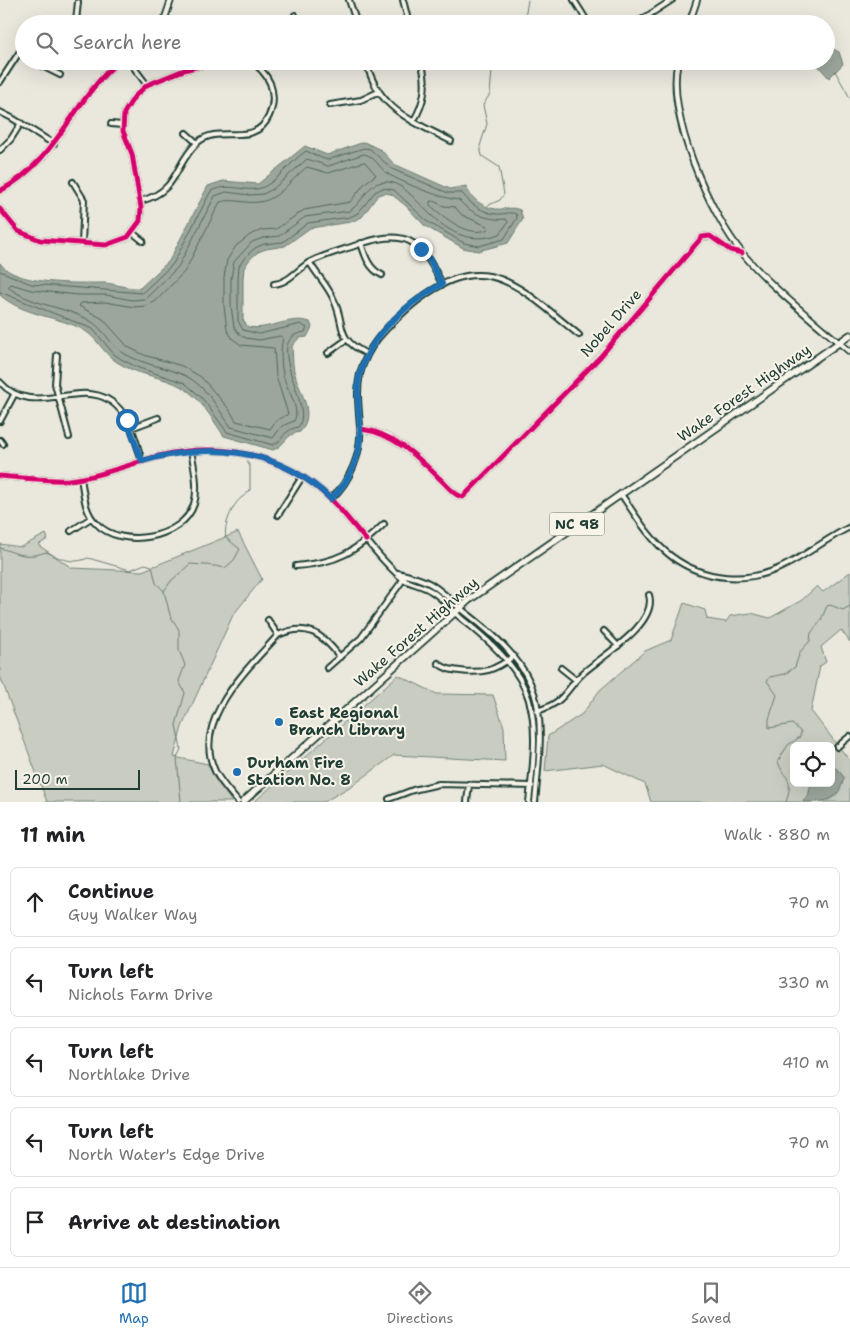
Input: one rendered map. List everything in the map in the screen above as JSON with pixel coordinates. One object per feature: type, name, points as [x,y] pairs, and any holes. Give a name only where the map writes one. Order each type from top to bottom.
[{"type":"highway","name":"NC 98","points":[[839,343],[850,335]]},
{"type":"highway","name":"Wake Forest Highway","points":[[243,802],[460,608],[620,494],[839,343]]},
{"type":"street","points":[[166,15],[171,0]]},
{"type":"street","points":[[349,0],[354,15]]},
{"type":"street","points":[[403,0],[407,15]]},
{"type":"street","points":[[574,0],[583,15]]},
{"type":"street","points":[[649,15],[672,0]]},
{"type":"street","points":[[693,15],[697,0]]},
{"type":"street","points":[[77,15],[78,2]]},
{"type":"street","points":[[0,82],[15,57]]},
{"type":"street","points":[[50,70],[60,75]]},
{"type":"street","points":[[0,191],[28,174],[54,144],[92,88],[110,70]]},
{"type":"street","points":[[136,70],[147,85]]},
{"type":"street","points":[[0,209],[12,225],[32,238],[47,242],[112,244],[124,240],[133,233],[140,221],[141,202],[132,154],[122,125],[128,106],[147,85],[184,70]]},
{"type":"street","points":[[141,202],[158,196],[166,189],[197,143],[205,137],[217,134],[248,134],[256,131],[267,120],[273,105],[273,97],[268,79],[263,70]]},
{"type":"street","points":[[369,70],[378,92],[392,109],[451,141]]},
{"type":"street","points":[[413,122],[421,107],[425,93],[423,70]]},
{"type":"street","points":[[677,70],[675,89],[682,128],[711,201],[742,253],[850,352]]},
{"type":"street","points":[[330,105],[361,100],[378,92]]},
{"type":"street","points":[[0,112],[54,144]]},
{"type":"street","points":[[0,150],[11,139],[21,123]]},
{"type":"street","points":[[111,124],[122,125]]},
{"type":"street","points":[[186,133],[197,143]]},
{"type":"street","points":[[74,182],[84,200],[82,243]]},
{"type":"street","points":[[133,233],[143,242]]},
{"type":"street","name":"Nobel Drive","points":[[463,497],[600,358],[702,237],[710,236],[730,250],[742,253]]},
{"type":"street","points":[[274,284],[284,282],[310,263],[361,243],[388,237],[410,241],[428,257],[442,284]]},
{"type":"street","points":[[361,243],[368,261],[374,270],[382,275]]},
{"type":"street","points":[[310,263],[334,300],[341,329],[346,340],[368,354]]},
{"type":"street","points":[[331,499],[343,486],[355,464],[360,429],[358,384],[368,354],[388,326],[426,294],[442,284],[470,275],[503,279],[522,288],[579,335]]},
{"type":"street","points":[[328,353],[346,340]]},
{"type":"street","points":[[57,355],[55,373],[57,396],[69,437]]},
{"type":"street","points":[[0,382],[14,395],[38,400],[82,392],[103,398],[120,410],[132,428],[142,461]]},
{"type":"street","points":[[0,420],[14,395]]},
{"type":"street","points":[[132,428],[158,418]]},
{"type":"street","points":[[360,429],[380,432],[392,439],[429,468],[457,496],[463,497],[466,505]]},
{"type":"street","points":[[81,478],[91,518],[108,533],[125,538],[162,533],[176,527],[188,516],[195,502],[191,450]]},
{"type":"street","points":[[0,476],[53,480],[81,478],[191,450],[226,450],[248,454],[276,463],[302,477],[331,499],[388,565],[398,573],[431,591],[454,613],[495,646],[508,660],[521,680],[532,712],[535,746],[529,802]]},
{"type":"street","points":[[278,515],[302,477]]},
{"type":"street","points":[[620,494],[657,543],[672,557],[693,569],[722,578],[745,577],[775,570],[850,527]]},
{"type":"street","points":[[71,531],[91,518]]},
{"type":"street","points":[[296,566],[336,560],[366,540],[384,524]]},
{"type":"street","points":[[405,577],[435,585],[460,608],[498,638],[514,656],[533,689],[539,710],[541,740],[535,802]]},
{"type":"street","points":[[326,668],[362,638],[405,577]]},
{"type":"street","points":[[532,712],[557,703],[576,680],[618,646],[648,611],[651,602],[649,595]]},
{"type":"street","points":[[268,620],[278,635]]},
{"type":"street","points":[[238,802],[215,771],[211,760],[210,730],[222,704],[278,635],[290,630],[312,631],[322,637],[340,658]]},
{"type":"street","points":[[604,631],[618,646]]},
{"type":"street","points":[[438,663],[447,669],[482,673],[494,670],[514,656]]},
{"type":"street","points":[[561,668],[576,680]]},
{"type":"street","points":[[836,747],[850,736]]},
{"type":"street","points":[[389,800],[424,787],[470,784],[536,786]]},
{"type":"street","points":[[467,802],[470,784]]},
{"type":"shaded area","points":[[238,532],[262,579],[233,615],[182,727],[174,757],[208,764],[215,779],[232,802],[47,802],[0,676],[0,544],[21,547],[46,534],[48,539],[38,545],[72,568],[142,571]]},
{"type":"shaded area","points":[[850,572],[850,642],[841,630],[821,647],[826,662],[820,666],[811,711],[850,761],[850,802],[651,802],[645,784],[603,764],[545,771],[548,736],[582,714],[600,690],[645,651],[671,640],[684,603],[705,610],[707,619],[726,622],[730,616],[751,613],[770,618],[802,600],[817,586],[823,592]]},
{"type":"shaded area","points":[[398,675],[437,694],[493,695],[504,727],[505,761],[394,755],[356,783],[324,802],[254,802]]},
{"type":"water","points":[[835,50],[839,52],[843,64],[829,78],[822,70],[835,70]]},
{"type":"water","points":[[364,142],[381,150],[394,164],[450,189],[466,186],[474,198],[486,207],[520,210],[523,219],[508,243],[478,251],[463,248],[425,226],[405,205],[391,194],[385,193],[378,195],[362,217],[351,222],[310,228],[285,246],[266,249],[258,252],[250,259],[244,268],[243,278],[243,320],[248,327],[264,327],[302,320],[310,322],[312,327],[307,337],[299,338],[292,346],[294,371],[307,411],[305,425],[300,432],[288,437],[280,446],[273,450],[224,436],[195,397],[182,387],[167,380],[125,367],[107,354],[95,339],[85,331],[68,323],[27,311],[0,295],[0,263],[19,276],[49,282],[105,283],[140,288],[169,261],[208,186],[223,181],[258,184],[305,146],[327,155]]},
{"type":"water","points":[[835,768],[844,777],[842,785],[835,796],[825,801],[802,802],[808,797],[810,787],[835,787]]},
{"type":"waterway","points":[[526,15],[528,0]]},
{"type":"waterway","points":[[487,206],[500,200],[504,194],[499,167],[482,156],[480,146],[487,124],[483,105],[490,94],[492,70]]},
{"type":"waterway","points":[[835,71],[850,98]]},
{"type":"waterway","points":[[164,591],[171,581],[190,564],[225,568],[234,560],[240,549],[226,538],[225,533],[229,516],[234,506],[250,490],[250,467],[247,461]]},
{"type":"waterway","points":[[0,548],[28,555],[46,552],[71,561],[88,558],[130,570],[145,564],[152,566],[156,583],[164,591],[170,615],[179,630],[179,650],[185,665],[179,681],[185,693],[176,725],[181,749],[177,758],[181,802]]},
{"type":"waterway","points":[[786,802],[789,782],[778,761],[788,745],[800,737],[801,732],[792,724],[769,728],[769,719],[777,695],[767,681],[770,677],[785,674],[795,667],[800,652],[810,641],[811,633],[820,622],[827,606],[830,605],[843,610],[850,606]]},
{"type":"cycle path","points":[[0,191],[20,178],[36,163],[50,147],[88,94],[109,70]]},
{"type":"cycle path","points":[[0,209],[18,231],[40,240],[106,245],[128,237],[140,221],[141,208],[132,154],[123,131],[124,113],[134,97],[147,85],[184,70]]},
{"type":"cycle path","points":[[361,429],[373,431],[394,440],[422,462],[453,492],[463,497],[600,357],[702,237],[710,236],[730,250],[742,253]]},
{"type":"cycle path","points":[[0,476],[42,480],[68,480],[91,476],[160,456],[182,452],[203,450],[246,454],[287,468],[305,479],[329,497],[366,540]]},
{"type":"place","name":"East Regional Branch Library","points":[[279,722]]},
{"type":"place","name":"Durham Fire Station No. 8","points":[[237,772]]},
{"type":"route","points":[[127,420],[132,428],[142,461],[191,450],[226,450],[237,452],[269,460],[290,470],[316,486],[331,499],[343,486],[357,457],[360,429],[358,384],[363,364],[370,349],[388,326],[426,294],[442,284],[428,257],[421,249]]}]
